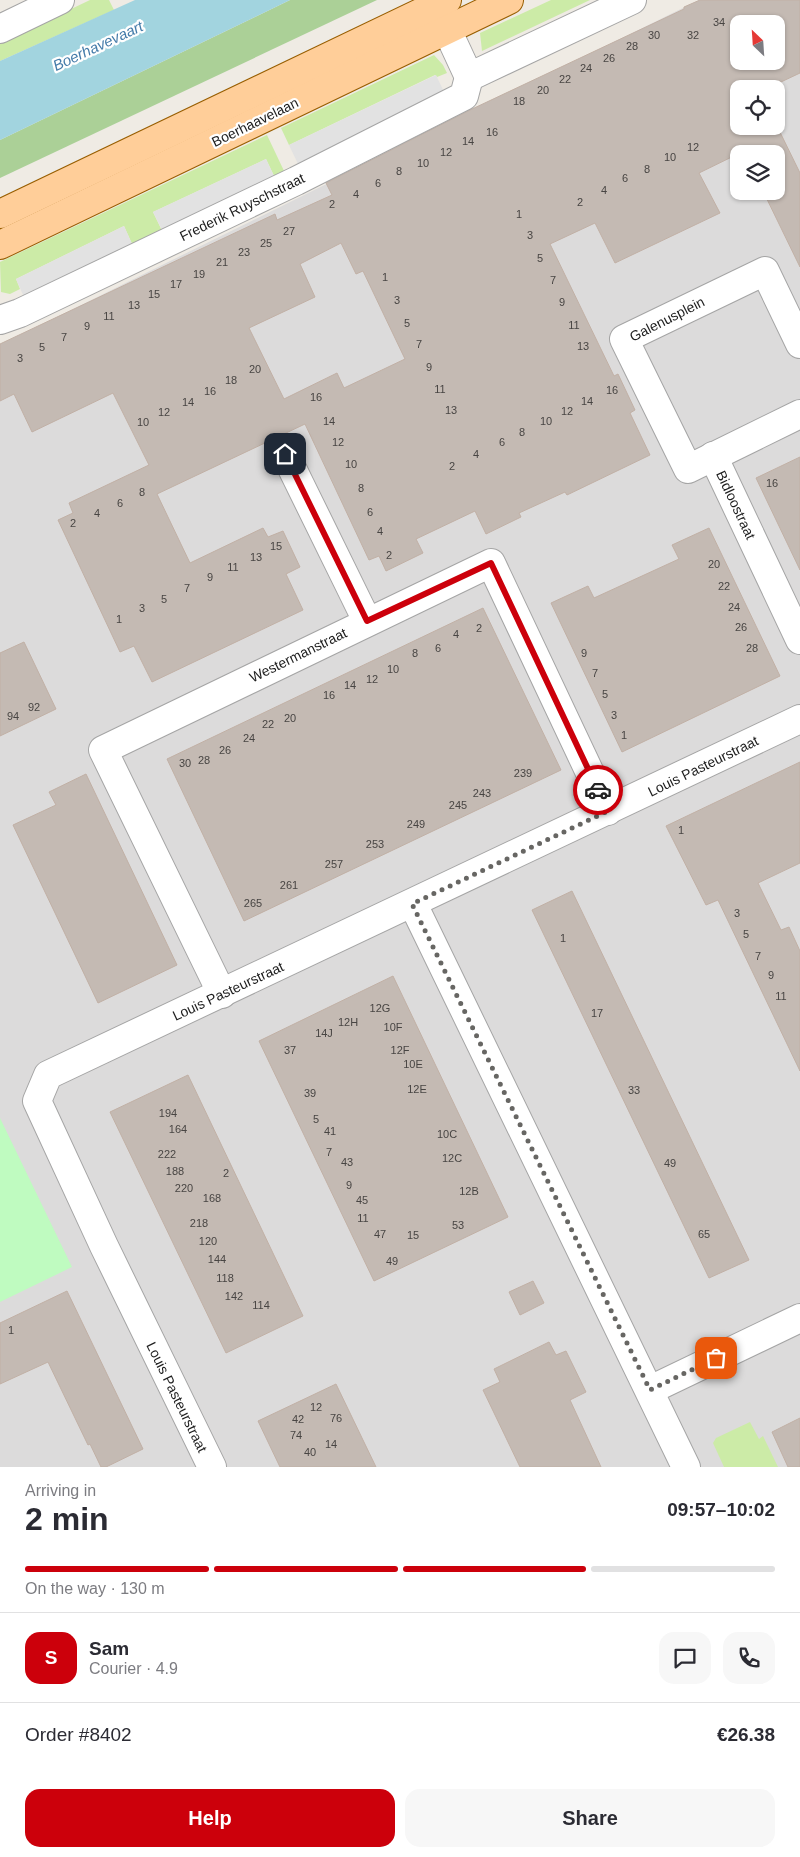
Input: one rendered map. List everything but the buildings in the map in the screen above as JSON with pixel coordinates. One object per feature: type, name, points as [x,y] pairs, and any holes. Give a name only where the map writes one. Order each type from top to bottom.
[{"type":"main road","name":"Boerhaavelaan","points":[[0,214],[440,9],[509,0]]},
{"type":"main road","name":"Boerhaavelaan","points":[[0,245],[440,9]]},
{"type":"street","points":[[0,30],[60,0]]},
{"type":"street","points":[[440,9],[469,77],[632,0]]},
{"type":"street","name":"Frederik Ruyschstraat","points":[[0,320],[20,313],[296,181],[464,96],[469,77]]},
{"type":"street","name":"Galenusplein","points":[[713,456],[688,470],[624,339],[765,271],[800,344]]},
{"type":"street","name":"Bidloostraat","points":[[800,414],[713,456],[800,640]]},
{"type":"street","points":[[285,454],[367,621]]},
{"type":"street","name":"Westermanstraat","points":[[222,994],[103,750],[367,621],[491,563],[608,811]]},
{"type":"street","name":"Louis Pasteurstraat","points":[[212,1467],[104,1246],[37,1101],[48,1075],[800,719]]},
{"type":"street","points":[[412,904],[686,1467]]},
{"type":"street","points":[[650,1390],[800,1318]]},
{"type":"shaded area","points":[[699,0],[800,0],[800,1467],[0,1467],[0,345]]},
{"type":"shaded area","points":[[436,75],[445,94],[298,164],[289,145]]},
{"type":"shaded area","points":[[266,159],[275,178],[163,232],[153,212]]},
{"type":"shaded area","points":[[124,226],[133,246],[24,297],[16,279]]},
{"type":"green space","points":[[90,0],[109,0],[114,10],[0,61],[0,43]]},
{"type":"green space","points":[[290,0],[377,0],[0,178],[0,140]]},
{"type":"green space","points":[[551,0],[590,0],[482,51],[480,33]]},
{"type":"green space","points":[[434,55],[447,73],[437,77],[435,75],[289,145],[281,128]]},
{"type":"green space","points":[[267,135],[285,173],[275,178],[266,159],[153,212],[165,237],[133,246],[124,226],[16,279],[20,289],[10,294],[1,292],[0,262]]},
{"type":"green space","points":[[0,1118],[72,1267],[0,1302]]},
{"type":"green space","points":[[750,1422],[759,1439],[763,1436],[778,1467],[724,1467],[713,1443],[716,1438]]},
{"type":"water","name":"Boerhavevaart","points":[[135,0],[290,0],[0,140],[0,61]]},
{"type":"way so far","points":[[598,790],[608,811],[412,904],[650,1390],[716,1358]]},
{"type":"route","points":[[285,454],[367,621],[491,563],[598,790]]}]
